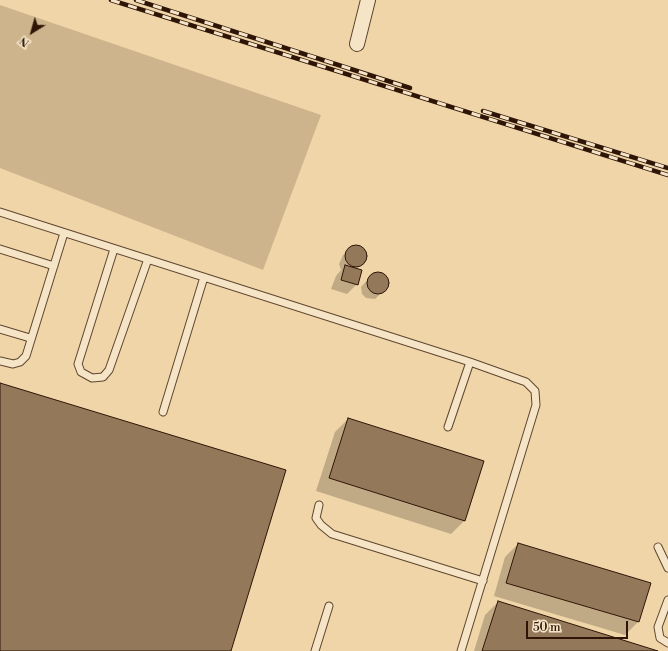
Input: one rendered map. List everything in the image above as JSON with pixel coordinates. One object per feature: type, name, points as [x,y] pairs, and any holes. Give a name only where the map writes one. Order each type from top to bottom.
[{"type":"street","points":[[357,44],[368,0]]},
{"type":"lane","points":[[0,212],[470,362],[526,382],[535,391],[536,405],[461,651]]},
{"type":"lane","points":[[0,361],[13,364],[20,362],[26,356],[30,338],[64,233]]},
{"type":"lane","points":[[0,249],[54,266]]},
{"type":"lane","points":[[114,249],[78,364],[81,372],[92,378],[102,377],[109,370],[148,259]]},
{"type":"lane","points":[[163,412],[204,277]]},
{"type":"lane","points":[[0,329],[30,338]]},
{"type":"lane","points":[[448,427],[470,362]]},
{"type":"lane","points":[[319,505],[316,518],[321,525],[332,534],[483,581]]},
{"type":"lane","points":[[658,548],[668,568]]},
{"type":"lane","points":[[668,600],[658,627],[660,638],[668,643]]},
{"type":"lane","points":[[315,651],[329,606]]},
{"type":"shaded area","points":[[0,5],[321,115],[263,270],[0,168]]},
{"type":"building","points":[[356,245],[364,248],[367,256],[364,264],[356,267],[348,264],[345,256],[348,248]]},
{"type":"building","points":[[345,265],[362,270],[358,285],[341,280]]},
{"type":"building","points":[[378,272],[386,275],[389,283],[386,291],[378,294],[370,291],[367,283],[370,275]]},
{"type":"building","points":[[0,383],[286,470],[231,651],[0,651]]},
{"type":"building","points":[[348,418],[484,461],[465,521],[329,478]]},
{"type":"building","points":[[518,543],[651,583],[639,622],[506,583]]},
{"type":"building","points":[[498,601],[658,651],[482,651]]},
{"type":"railway","points":[[111,0],[668,175]]},
{"type":"railway","points":[[136,0],[410,88]]},
{"type":"railway","points":[[483,111],[668,168]]}]
